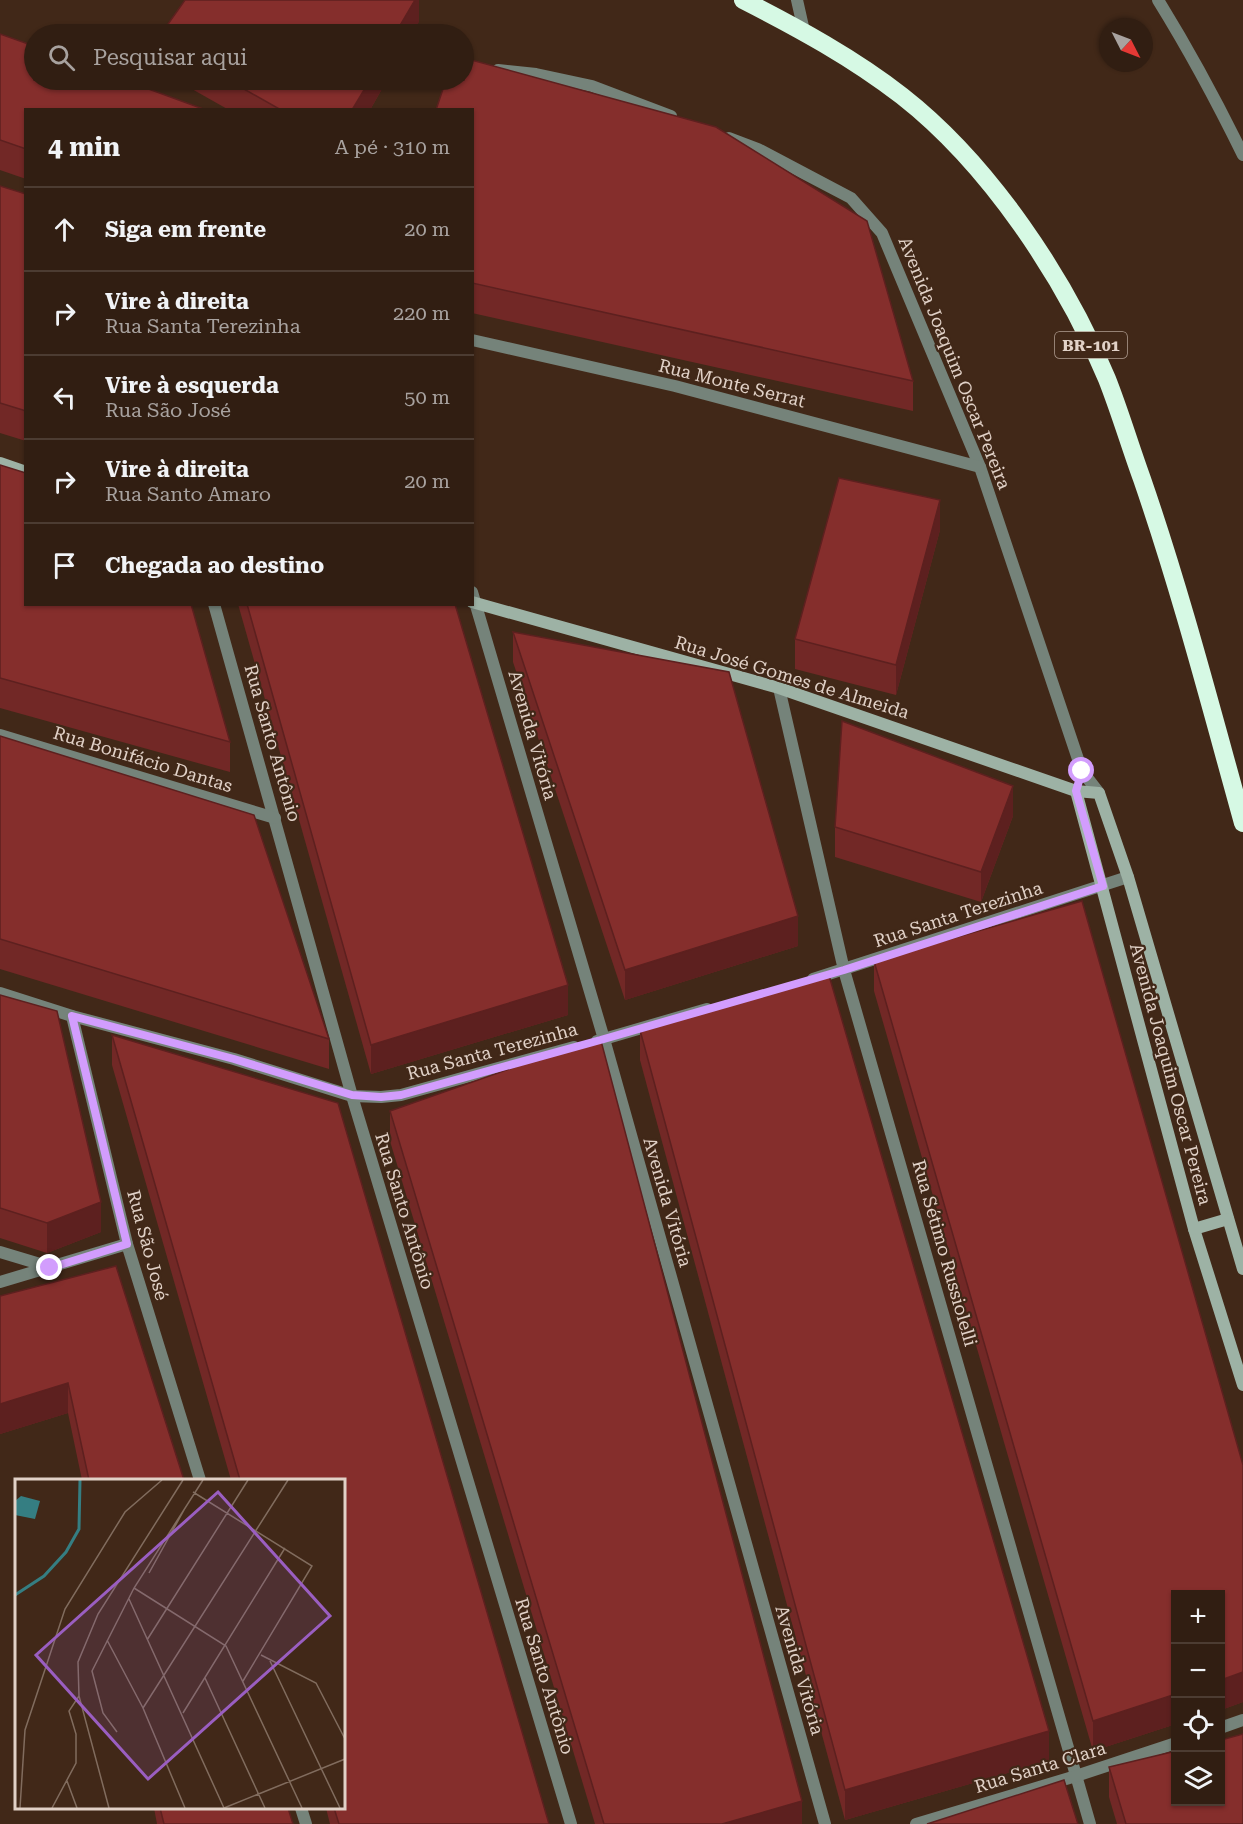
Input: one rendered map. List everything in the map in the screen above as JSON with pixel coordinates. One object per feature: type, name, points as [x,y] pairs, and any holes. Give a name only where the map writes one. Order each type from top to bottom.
[{"type":"highway","name":"BR-101","points":[[743,0],[804,31],[854,63],[902,96],[947,137],[1002,199],[1037,248],[1070,301],[1107,379],[1166,548],[1243,822]]},
{"type":"street","points":[[797,0],[804,31]]},
{"type":"street","points":[[1158,0],[1199,70],[1243,155]]},
{"type":"street","points":[[490,69],[536,74],[592,86],[680,120]]},
{"type":"street","name":"Avenida Joaquim Oscar Pereira","points":[[713,132],[758,149],[851,198],[882,233],[890,249],[980,467],[1082,771],[1099,793],[1128,877],[1243,1269]]},
{"type":"street","name":"Rua Monte Serrat","points":[[474,340],[675,386],[980,467]]},
{"type":"street","points":[[0,464],[24,471]]},
{"type":"street","name":"Rua José Gomes de Almeida","points":[[474,599],[779,688],[1076,791],[1099,793]]},
{"type":"street","name":"Avenida Vitória","points":[[474,602],[604,1039],[825,1824]]},
{"type":"street","name":"Rua Santo Antônio","points":[[215,606],[352,1095],[571,1824]]},
{"type":"street","name":"Rua Sétimo Russiolelli","points":[[779,688],[844,970],[1090,1824]]},
{"type":"street","name":"Rua Bonifácio Dantas","points":[[0,735],[275,818]]},
{"type":"street","points":[[1076,791],[1082,771]]},
{"type":"street","name":"Avenida Joaquim Oscar Pereira","points":[[1076,791],[1194,1229],[1243,1386]]},
{"type":"street","name":"Rua Santa Terezinha","points":[[799,983],[1128,877]]},
{"type":"street","name":"Rua Santa Terezinha","points":[[0,993],[72,1016],[234,1059],[352,1095],[381,1097],[401,1095],[718,1006]]},
{"type":"street","name":"Rua São José","points":[[72,1016],[127,1244],[200,1479]]},
{"type":"street","points":[[1194,1229],[1228,1219]]},
{"type":"street","points":[[0,1282],[127,1244]]},
{"type":"street","points":[[0,1252],[50,1268]]},
{"type":"street","points":[[1225,1727],[1243,1720]]},
{"type":"street","name":"Rua Santa Clara","points":[[916,1824],[1171,1745]]},
{"type":"street","points":[[301,1809],[306,1824]]},
{"type":"building","points":[[185,0],[415,0],[401,24],[168,24]]},
{"type":"building","points":[[0,34],[24,42],[24,90],[151,90],[201,108],[24,108],[24,148],[0,140]]},
{"type":"building","points":[[474,61],[716,127],[867,221],[913,381],[474,283],[474,108],[437,108],[443,90],[474,90]]},
{"type":"building","points":[[246,90],[364,90],[353,108],[277,108]]},
{"type":"building","points":[[0,186],[24,193],[24,410],[0,403]]},
{"type":"building","points":[[0,465],[24,472],[24,606],[192,606],[230,742],[0,678]]},
{"type":"building","points":[[839,478],[940,500],[896,665],[795,639]]},
{"type":"building","points":[[248,606],[456,606],[568,985],[371,1045]]},
{"type":"building","points":[[513,632],[729,672],[798,916],[625,970]]},
{"type":"building","points":[[842,721],[1013,786],[981,872],[835,827]]},
{"type":"building","points":[[0,736],[254,815],[329,1039],[0,939]]},
{"type":"building","points":[[1082,901],[1243,1465],[1243,1672],[1225,1679],[1225,1590],[1171,1590],[1171,1696],[1093,1721],[874,961]]},
{"type":"building","points":[[828,972],[1049,1731],[845,1790],[640,1030]]},
{"type":"building","points":[[0,995],[57,1011],[101,1202],[47,1223],[0,1208]]},
{"type":"building","points":[[112,1035],[338,1103],[549,1824],[339,1824],[334,1809],[345,1809],[345,1479],[240,1479]]},
{"type":"building","points":[[600,1037],[802,1801],[722,1824],[604,1824],[390,1111]]},
{"type":"building","points":[[116,1266],[184,1479],[89,1479],[68,1383],[0,1404],[0,1296]]},
{"type":"building","points":[[1243,1734],[1243,1824],[1126,1824],[1109,1767],[1171,1752],[1171,1806],[1225,1806],[1225,1739]]},
{"type":"building","points":[[1064,1780],[1078,1824],[927,1824]]},
{"type":"building","points":[[160,1809],[288,1809],[293,1824],[164,1824]]},
{"type":"route","points":[[50,1268],[127,1244],[72,1016],[234,1059],[352,1095],[381,1097],[401,1095],[844,970],[1103,886],[1076,791],[1082,771]]}]
